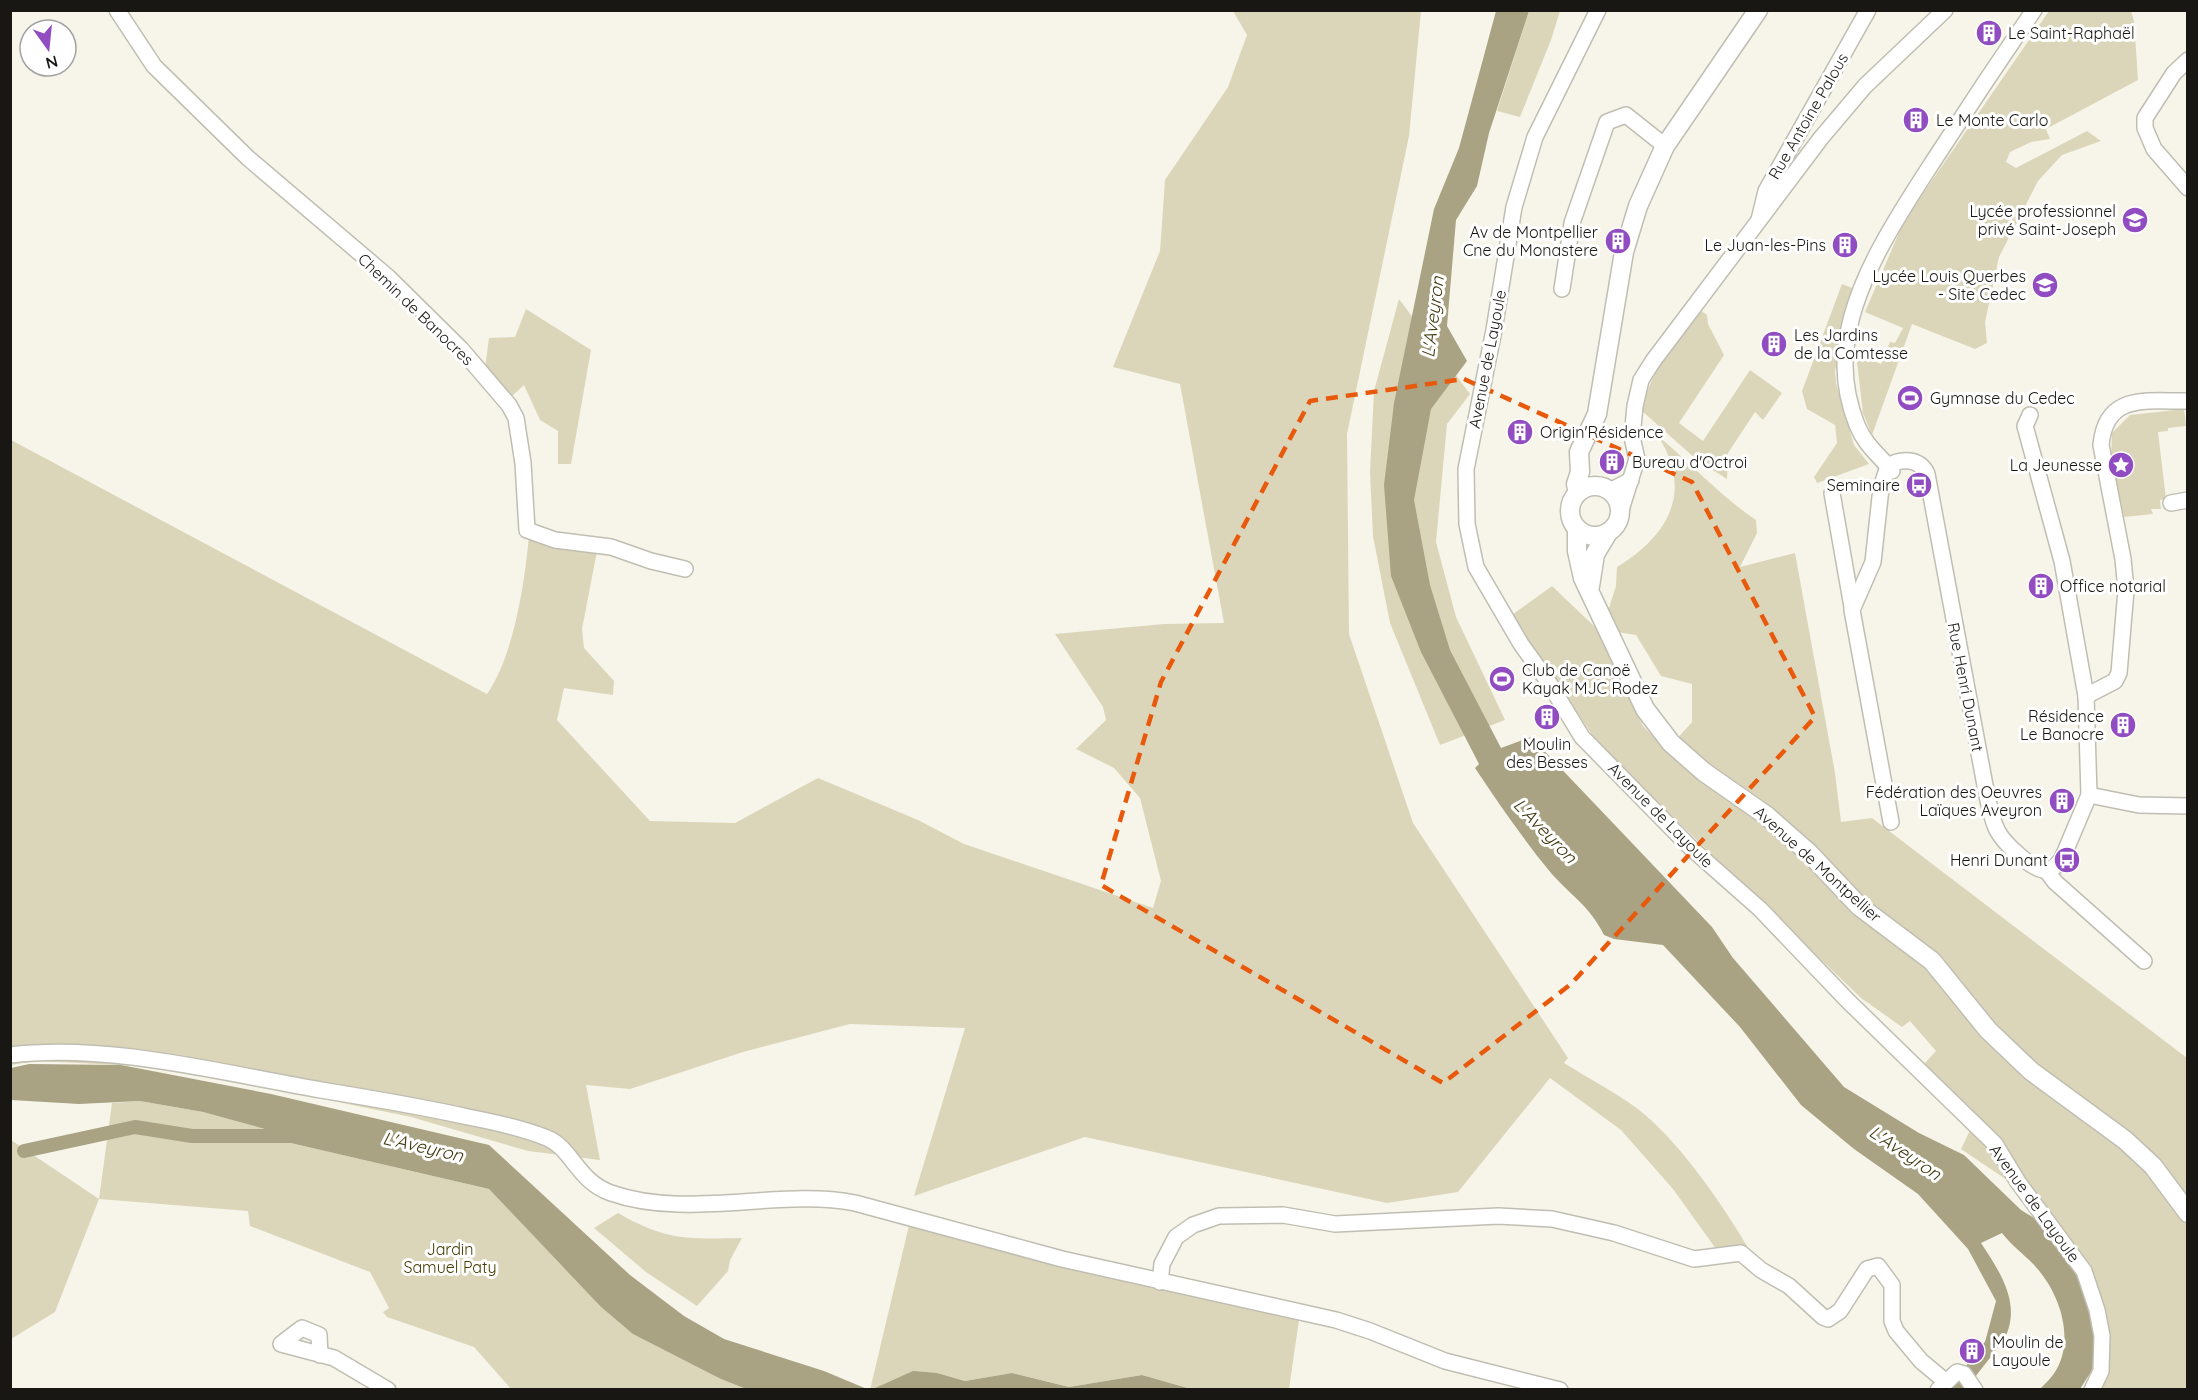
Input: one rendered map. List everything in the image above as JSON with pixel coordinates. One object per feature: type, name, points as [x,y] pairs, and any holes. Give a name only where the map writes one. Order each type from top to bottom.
[{"type":"main road","points":[[1578,492],[1576,484],[1580,472],[1579,452],[1597,414],[1624,252],[1638,206],[1665,146],[1758,10]]},
{"type":"main road","points":[[1580,472],[1606,489],[1616,497],[1620,513],[1618,522],[1607,534],[1591,536],[1577,530],[1572,523],[1570,506],[1578,492],[1593,486],[1606,489]]},
{"type":"main road","name":"Avenue de Montpellier","points":[[1577,530],[1577,551],[1583,578],[1590,588],[1611,642],[1645,709],[1671,743],[1704,771],[1767,816],[1809,853],[1859,906],[1932,961],[1988,1030],[2031,1071],[2132,1146],[2153,1166],[2187,1213]]},
{"type":"main road","name":"Avenue de Montpellier","points":[[1590,588],[1595,554],[1607,534]]},
{"type":"street","name":"Chemin de Banocres","points":[[117,10],[154,66],[248,158],[388,277],[461,349],[509,405],[516,418],[523,463],[527,530],[555,540],[612,547],[651,561],[685,569]]},
{"type":"street","name":"Avenue de Layoule","points":[[1598,10],[1535,138],[1514,207],[1494,330],[1466,469],[1467,524],[1476,567],[1521,644],[1549,683],[1582,737],[1692,848],[1760,909],[1848,1001],[1995,1144],[2018,1182],[2084,1270],[2097,1310],[2102,1336],[2101,1371],[2092,1389]]},
{"type":"street","name":"Rue Antoine Palous","points":[[1758,225],[1766,191],[1868,10]]},
{"type":"street","points":[[1620,513],[1636,459],[1632,436],[1633,418],[1641,380],[1653,361],[1758,225],[1821,138],[1866,86],[1945,10]]},
{"type":"street","points":[[1852,610],[1873,562],[1881,488],[1889,471],[1863,438],[1852,412],[1845,368],[1851,322],[1866,279],[1898,214],[2034,10]]},
{"type":"street","points":[[2187,60],[2174,73],[2145,118],[2145,128],[2154,149],[2187,188]]},
{"type":"street","points":[[1562,289],[1572,223],[1607,122],[1626,115],[1665,146]]},
{"type":"street","points":[[2086,696],[2115,681],[2119,673],[2126,606],[2123,559],[2101,445],[2102,431],[2109,415],[2119,406],[2140,401],[2187,401]]},
{"type":"street","points":[[2030,415],[2025,426],[2062,561],[2086,696],[2089,795],[2062,859],[2056,866],[2046,870]]},
{"type":"street","name":"Rue Henri Dunant","points":[[1889,471],[1906,468],[1927,479],[1933,497],[1990,808],[1997,830],[2015,852],[2037,868],[2046,870],[2055,882],[2144,961]]},
{"type":"street","points":[[1606,489],[1631,480]]},
{"type":"street","points":[[1832,493],[1891,822]]},
{"type":"street","points":[[2171,503],[2187,500]]},
{"type":"street","points":[[2089,795],[2139,805],[2187,806]]},
{"type":"street","points":[[10,1055],[33,1052],[113,1054],[421,1106],[496,1123],[549,1139],[565,1153],[579,1172],[595,1185],[612,1193],[664,1203],[744,1203],[833,1199],[1160,1282],[1336,1320],[1445,1361],[1560,1389]]},
{"type":"street","points":[[1160,1282],[1162,1264],[1176,1237],[1193,1225],[1219,1216],[1283,1215],[1335,1224],[1498,1216],[1552,1220],[1614,1233],[1694,1259],[1741,1253],[1761,1270],[1789,1286],[1823,1317],[1828,1318],[1840,1311],[1867,1269],[1878,1266],[1893,1285],[1892,1321],[1896,1331],[1941,1385],[1957,1372],[1970,1382]]},
{"type":"street","points":[[320,1354],[334,1358],[388,1389]]},
{"type":"highlighted area","points":[[1464,379],[1692,482],[1815,717],[1571,984],[1443,1083],[1101,885],[1161,682],[1310,401]]},
{"type":"green space","points":[[1233,11],[1421,11],[1409,136],[1347,434],[1349,634],[1413,823],[1568,1058],[1564,1063],[1638,1109],[1668,1137],[1725,1210],[1747,1246],[1724,1260],[1673,1189],[1621,1130],[1550,1078],[1458,1192],[1387,1203],[1085,1137],[914,1196],[965,1028],[850,1024],[743,1052],[630,1089],[586,1085],[600,1160],[528,1151],[411,1117],[269,1088],[141,1066],[35,1061],[11,1065],[11,440],[487,694],[504,660],[517,618],[529,535],[598,546],[582,629],[584,648],[614,681],[613,695],[564,688],[557,720],[650,821],[735,823],[818,778],[918,820],[964,844],[1153,908],[1161,881],[1140,798],[1114,768],[1076,749],[1106,720],[1103,707],[1055,634],[1164,624],[1224,623],[1180,384],[1113,367],[1160,251],[1165,180],[1228,87],[1247,35]]},
{"type":"green space","points":[[1529,11],[1560,11],[1551,40],[1520,117],[1497,111]]},
{"type":"green space","points":[[2049,11],[2131,11],[2134,21],[2138,80],[2046,129],[2050,139],[2031,142],[2010,152],[2006,162],[2016,168],[2087,131],[2101,141],[2062,155],[2038,181],[1999,257],[1985,322],[1987,343],[1975,349],[1912,324],[1872,435],[1863,413],[1856,354],[1881,364],[1890,342],[1895,343],[1903,328],[1865,312],[1904,221]]},
{"type":"green space","points":[[1842,284],[1852,288],[1835,371],[1836,383],[1854,445],[1869,464],[1817,483],[1814,477],[1837,443],[1835,425],[1807,409],[1802,391]]},
{"type":"green space","points":[[1399,299],[1470,394],[1447,424],[1436,542],[1456,617],[1505,720],[1440,745],[1390,623],[1373,536],[1370,472],[1374,391]]},
{"type":"green space","points":[[526,309],[591,350],[571,464],[558,464],[558,431],[540,420],[524,385],[510,398],[485,368],[489,338],[515,337]]},
{"type":"green space","points":[[1700,310],[1707,315],[1708,324],[1724,355],[1679,423],[1703,441],[1750,370],[1782,393],[1763,420],[1755,412],[1728,453],[1727,479],[1697,460],[1642,411],[1657,370]]},
{"type":"green space","points":[[2184,409],[2186,426],[2168,428],[2168,431],[2158,432],[2166,499],[2160,500],[2161,509],[2151,509],[2153,514],[2124,517],[2111,458],[2112,433],[2130,415]]},
{"type":"green space","points":[[1658,436],[1730,501],[1756,520],[1757,533],[1740,567],[1795,553],[1835,773],[1841,822],[1872,818],[2187,1058],[2187,1389],[2102,1389],[2106,1379],[2110,1351],[2099,1303],[2041,1203],[1961,1149],[1977,1116],[1924,1064],[1936,1051],[1910,1021],[1902,1027],[1861,998],[1601,748],[1512,615],[1552,586],[1595,627],[1643,726],[1667,750],[1692,722],[1692,684],[1661,676],[1636,635],[1617,632],[1605,604],[1609,608],[1616,586],[1617,567],[1650,541],[1662,527],[1670,511],[1674,494],[1674,476],[1669,456]]},
{"type":"green space","name":"Jardin Samuel Paty","points":[[140,1101],[203,1112],[272,1131],[282,1141],[489,1189],[600,1306],[721,1379],[746,1389],[511,1389],[474,1347],[387,1317],[383,1312],[389,1308],[370,1272],[250,1226],[248,1211],[99,1199],[112,1103]]},
{"type":"green space","points":[[11,1140],[99,1199],[55,1312],[11,1339]]},
{"type":"green space","points":[[618,1213],[650,1229],[678,1236],[742,1238],[730,1260],[728,1271],[697,1306],[646,1272],[594,1228]]},
{"type":"green space","points":[[911,1217],[1300,1313],[1289,1389],[1191,1389],[1142,1375],[1069,1387],[1012,1373],[965,1381],[937,1373],[870,1390]]},
{"type":"water","name":"L'Aveyron","points":[[1496,11],[1529,11],[1489,133],[1477,186],[1456,220],[1447,326],[1467,361],[1431,409],[1414,500],[1430,585],[1450,650],[1501,748],[1531,737],[1712,927],[1733,958],[1844,1087],[1919,1133],[1964,1155],[2021,1210],[2034,1218],[2078,1271],[2092,1309],[2096,1355],[2091,1372],[2080,1389],[2040,1389],[2055,1372],[2061,1359],[2064,1345],[2062,1316],[2044,1277],[2002,1233],[1981,1243],[2005,1285],[2011,1309],[2010,1321],[2001,1344],[1987,1359],[1981,1357],[1996,1301],[1968,1249],[1918,1194],[1854,1149],[1801,1105],[1740,1027],[1663,945],[1614,939],[1604,935],[1586,909],[1551,873],[1475,768],[1479,764],[1421,652],[1391,576],[1384,485],[1394,403],[1434,209],[1459,148]]},
{"type":"water","name":"L'Aveyron","points":[[29,1064],[121,1065],[271,1094],[489,1145],[630,1275],[684,1316],[724,1339],[824,1371],[867,1389],[746,1389],[721,1379],[633,1334],[600,1306],[489,1189],[282,1141],[272,1131],[203,1112],[140,1101],[79,1104],[11,1100],[11,1068]]},
{"type":"water","points":[[913,1371],[937,1373],[965,1381],[1012,1373],[1069,1387],[1142,1375],[1191,1389],[873,1389]]},
{"type":"waterway","points":[[24,1151],[135,1127],[192,1136],[295,1136]]},
{"type":"waterway","points":[[1956,1390],[1992,1344]]},
{"type":"place","name":"Le Saint-Raphaël","points":[[1989,33]]},
{"type":"place","name":"Le Monte Carlo","points":[[1916,120]]},
{"type":"place","name":"Lycée professionnel privé Saint-Joseph","points":[[2135,220]]},
{"type":"place","name":"Av de Montpellier Cne du Monastere","points":[[1618,241]]},
{"type":"place","name":"Le Juan-les-Pins","points":[[1845,245]]},
{"type":"place","name":"Lycée Louis Querbes - Site Cedec","points":[[2045,285]]},
{"type":"place","name":"Les Jardins de la Comtesse","points":[[1774,344]]},
{"type":"place","name":"Gymnase du Cedec","points":[[1910,398]]},
{"type":"place","name":"Origin'Résidence","points":[[1520,432]]},
{"type":"place","name":"Bureau d'Octroi","points":[[1612,462]]},
{"type":"place","name":"La Jeunesse","points":[[2121,465]]},
{"type":"place","name":"Seminaire","points":[[1919,485]]},
{"type":"place","name":"Office notarial","points":[[2041,586]]},
{"type":"place","name":"Club de Canoë Kayak MJC Rodez","points":[[1502,679]]},
{"type":"place","name":"Moulin des Besses","points":[[1547,717]]},
{"type":"place","name":"Résidence Le Banocre","points":[[2123,725]]},
{"type":"place","name":"Fédération des Oeuvres Laïques Aveyron","points":[[2062,801]]},
{"type":"place","name":"Henri Dunant","points":[[2067,860]]},
{"type":"place","name":"Moulin de Layoule","points":[[1972,1351]]}]
